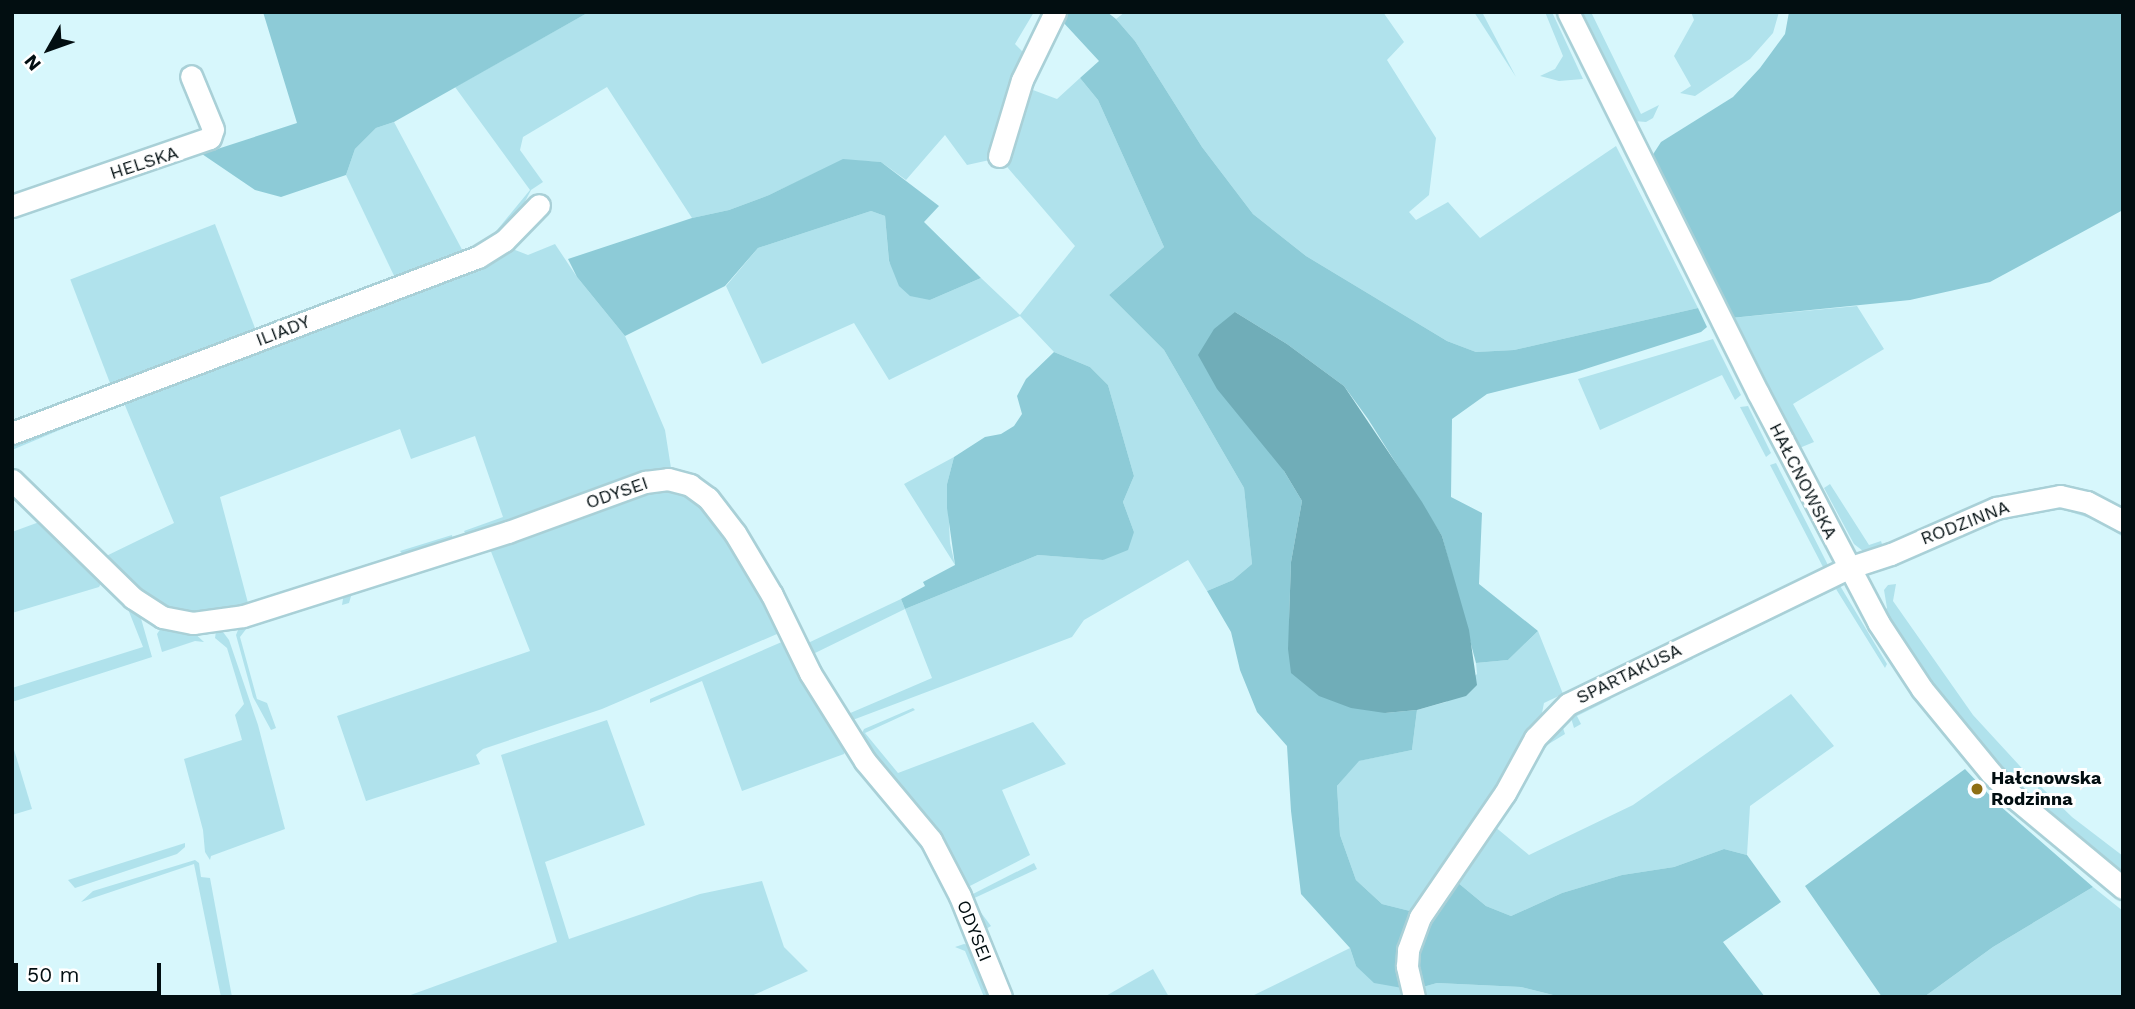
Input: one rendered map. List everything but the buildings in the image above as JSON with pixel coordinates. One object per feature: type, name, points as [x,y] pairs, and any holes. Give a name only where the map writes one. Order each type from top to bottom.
[{"type":"street","points":[[999,156],[1022,79],[1055,12]]},
{"type":"street","name":"HAŁCNOWSKA","points":[[1568,12],[1849,568],[1900,657],[1969,748],[2011,794],[2123,888]]},
{"type":"street","name":"HELSKA","points":[[12,206],[210,138],[213,129],[191,76]]},
{"type":"street","name":"ILIADY","points":[[12,433],[478,257],[505,241],[539,205]]},
{"type":"street","name":"ODYSEI","points":[[12,480],[133,598],[162,617],[192,623],[243,616],[508,532],[651,481],[668,479],[690,485],[708,498],[735,533],[772,595],[810,673],[865,761],[931,839],[960,896],[1001,997]]},
{"type":"street","name":"RODZINNA","points":[[1849,568],[1891,554],[1980,514],[2038,498],[2060,496],[2087,502],[2123,521]]},
{"type":"street","name":"SPARTAKUSA","points":[[1414,997],[1407,966],[1413,932],[1420,917],[1505,793],[1535,738],[1554,715],[1593,691],[1849,568]]},
{"type":"shaded area","points":[[263,12],[589,12],[394,122],[376,128],[355,149],[346,175],[281,197],[255,190],[202,154],[297,123]]},
{"type":"shaded area","points":[[589,12],[1034,12],[1015,44],[1026,55],[994,159],[967,165],[945,135],[906,180],[881,162],[843,160],[769,195],[729,210],[692,218],[607,87],[523,137],[520,150],[543,182],[531,190],[516,219],[496,242],[493,235],[530,190],[455,87]]},
{"type":"shaded area","points":[[1063,12],[1107,12],[1116,19],[1135,41],[1202,147],[1253,214],[1306,256],[1447,341],[1476,352],[1514,350],[1698,308],[1707,327],[1701,332],[1576,372],[1487,394],[1452,419],[1451,497],[1482,513],[1479,584],[1538,631],[1508,660],[1476,663],[1442,536],[1368,419],[1344,386],[1287,344],[1235,312],[1284,471],[1302,501],[1291,562],[1289,620],[1385,713],[1417,710],[1412,750],[1359,761],[1337,786],[1340,835],[1356,880],[1382,904],[1418,913],[1408,989],[1374,983],[1356,966],[1350,948],[1301,894],[1291,811],[1287,746],[1257,712],[1240,670],[1231,632],[1207,591],[1233,580],[1252,564],[1244,488],[1164,350],[1109,295],[1164,247],[1098,100],[1080,78],[1099,61],[1062,21]]},
{"type":"shaded area","points":[[1125,12],[1383,12],[1404,42],[1387,60],[1436,138],[1429,195],[1409,212],[1416,220],[1448,202],[1480,238],[1616,146],[1698,308],[1514,350],[1476,352],[1447,341],[1306,256],[1253,214],[1202,147],[1135,41],[1116,19]]},
{"type":"shaded area","points":[[1474,12],[1482,12],[1516,77]]},
{"type":"shaded area","points":[[1545,12],[1552,12],[1583,79],[1559,81],[1540,76],[1555,69],[1563,56]]},
{"type":"shaded area","points":[[1581,12],[1591,12],[1641,114],[1659,105],[1653,118],[1646,122],[1634,121]]},
{"type":"shaded area","points":[[1691,12],[1779,12],[1773,33],[1750,59],[1695,96],[1680,93],[1691,86],[1674,56],[1694,20]]},
{"type":"shaded area","points":[[1789,12],[2123,12],[2123,210],[1990,282],[1910,300],[1731,318],[1650,159],[1661,142],[1733,97],[1760,68],[1785,34]]},
{"type":"shaded area","points":[[1080,78],[1098,100],[1164,247],[1109,295],[1164,350],[1244,488],[1252,564],[1233,580],[1207,591],[1188,560],[1084,620],[1072,637],[850,721],[837,696],[848,714],[932,678],[905,609],[1038,555],[1103,560],[1134,532],[1123,502],[1134,476],[1108,385],[1090,367],[1054,352],[1020,316],[889,380],[854,323],[762,364],[726,286],[758,248],[871,211],[885,216],[889,262],[930,300],[981,278],[1020,315],[1075,246],[1002,161],[1025,87],[1057,99]]},
{"type":"shaded area","points":[[394,122],[466,257],[397,282],[346,175],[355,149],[376,128]]},
{"type":"shaded area","points":[[843,159],[881,162],[939,206],[924,222],[981,278],[930,300],[910,296],[899,286],[889,261],[885,216],[871,211],[758,248],[725,286],[625,336],[577,277],[568,259],[692,218],[729,210],[769,195]]},
{"type":"shaded area","points":[[215,224],[257,334],[113,390],[70,280]]},
{"type":"shaded area","points":[[555,244],[577,277],[625,336],[665,430],[671,468],[468,539],[464,531],[503,517],[475,436],[411,459],[400,429],[220,497],[248,603],[214,617],[153,604],[100,559],[174,523],[124,403],[12,450],[12,442],[510,248],[528,255]]},
{"type":"shaded area","points":[[1857,306],[1884,349],[1793,404],[1814,442],[1797,449],[1731,318]]},
{"type":"shaded area","points":[[1235,312],[1287,344],[1344,386],[1422,502],[1442,536],[1469,630],[1477,685],[1466,696],[1417,710],[1385,713],[1351,708],[1319,696],[1291,673],[1288,649],[1291,562],[1302,501],[1284,471],[1217,389],[1198,355],[1214,329]]},
{"type":"shaded area","points":[[1713,339],[1741,395],[1735,400],[1722,375],[1600,430],[1578,379]]},
{"type":"shaded area","points":[[1054,352],[1090,367],[1108,385],[1134,476],[1123,502],[1134,532],[1128,550],[1103,560],[1038,555],[905,609],[901,599],[925,586],[923,582],[955,565],[947,508],[947,484],[954,457],[985,437],[1001,434],[1014,426],[1022,414],[1017,396],[1026,379]]},
{"type":"shaded area","points":[[1748,406],[1771,453],[1766,457],[1740,407]]},
{"type":"shaded area","points":[[954,457],[947,484],[950,543],[955,565],[904,484]]},
{"type":"shaded area","points":[[1776,463],[1829,567],[1766,600],[1761,598],[1823,567],[1770,465]]},
{"type":"shaded area","points":[[1830,484],[1869,545],[1881,541],[1884,550],[1863,551],[1854,544],[1824,488]]},
{"type":"shaded area","points":[[668,486],[706,504],[780,630],[777,634],[602,709],[483,749],[476,755],[480,764],[366,801],[337,716],[530,651],[490,549],[352,593],[349,603],[342,605],[344,593],[625,494]]},
{"type":"shaded area","points":[[2065,503],[2123,526],[2123,537],[2099,521],[2064,510],[2032,510],[2006,520],[2007,515]]},
{"type":"shaded area","points":[[42,521],[104,578],[99,587],[12,613],[12,532]]},
{"type":"shaded area","points":[[1981,522],[1982,528],[1897,565],[1896,563]]},
{"type":"shaded area","points":[[452,535],[453,543],[406,559],[400,551]]},
{"type":"shaded area","points":[[1839,584],[1887,664],[1885,668],[1836,589],[1811,601],[1813,591]]},
{"type":"shaded area","points":[[1896,584],[1893,601],[1973,715],[2030,777],[2023,782],[2016,782],[1992,759],[1939,694],[1906,647],[1885,610],[1884,590],[1888,585]]},
{"type":"shaded area","points":[[901,599],[905,609],[811,655],[822,683],[791,610],[808,643]]},
{"type":"shaded area","points":[[126,604],[140,615],[152,657],[12,702],[12,688],[143,647]]},
{"type":"shaded area","points":[[1771,609],[1782,615],[1711,650],[1715,639]]},
{"type":"shaded area","points":[[250,624],[240,637],[257,699],[267,703],[276,728],[271,730],[253,697],[236,635],[240,625]]},
{"type":"shaded area","points":[[163,625],[190,629],[204,642],[195,641],[162,652],[157,634]]},
{"type":"shaded area","points":[[216,631],[223,632],[229,640],[258,725],[285,829],[211,856],[210,860],[205,852],[203,830],[184,759],[242,740],[235,715],[244,704],[227,648],[215,638]]},
{"type":"shaded area","points":[[1538,631],[1563,694],[1544,703],[1540,723],[1418,913],[1382,904],[1356,880],[1340,835],[1337,786],[1358,761],[1412,750],[1417,710],[1446,702],[1477,674],[1476,663],[1508,660]]},
{"type":"shaded area","points":[[784,641],[846,749],[844,754],[742,791],[702,681],[650,703],[650,699]]},
{"type":"shaded area","points":[[1686,653],[1693,659],[1629,690],[1628,686],[1636,676]]},
{"type":"shaded area","points":[[1791,694],[1834,746],[1750,806],[1747,855],[1724,849],[1674,867],[1622,875],[1562,893],[1511,916],[1486,906],[1451,877],[1528,758],[1561,722],[1565,734],[1547,745],[1494,826],[1529,855],[1633,805]]},
{"type":"shaded area","points":[[1603,695],[1611,699],[1577,716],[1581,724],[1574,728],[1571,718],[1573,710]]},
{"type":"shaded area","points":[[913,708],[915,710],[865,733],[898,773],[1033,722],[1066,764],[1002,790],[1030,855],[966,888],[860,737],[864,729]]},
{"type":"shaded area","points":[[607,720],[645,825],[545,862],[569,939],[700,894],[762,881],[784,947],[808,971],[749,997],[405,997],[557,942],[501,755]]},
{"type":"shaded area","points":[[12,743],[32,809],[12,815]]},
{"type":"shaded area","points":[[1965,769],[1999,805],[2093,887],[1993,947],[1924,997],[1882,997],[1805,886]]},
{"type":"shaded area","points":[[2039,785],[2072,817],[2123,856],[2123,876],[2038,807],[2035,800]]},
{"type":"shaded area","points":[[185,843],[185,847],[177,854],[75,888],[68,880]]},
{"type":"shaded area","points":[[1724,849],[1747,855],[1781,902],[1723,942],[1765,997],[1561,997],[1521,987],[1437,983],[1416,989],[1412,950],[1451,877],[1486,906],[1511,916],[1562,893],[1622,875],[1674,867]]},
{"type":"shaded area","points":[[195,860],[199,863],[201,877],[210,878],[232,997],[221,997],[194,864],[81,902],[93,891]]},
{"type":"shaded area","points":[[1034,863],[1037,869],[968,901],[967,897]]},
{"type":"shaded area","points":[[2093,887],[2123,911],[2123,997],[1924,997],[1993,947]]},
{"type":"shaded area","points":[[974,910],[979,910],[991,926],[986,929],[1015,997],[1007,997]]},
{"type":"shaded area","points":[[964,944],[974,946],[995,997],[984,997],[965,951],[955,947]]},
{"type":"shaded area","points":[[1350,948],[1356,966],[1408,989],[1409,997],[1250,997]]},
{"type":"shaded area","points":[[1153,969],[1169,997],[1104,997]]},
{"type":"shaded area","points":[[1437,983],[1521,987],[1561,997],[1419,997],[1416,989]]},
{"type":"place","name":"Hałcnowska Rodzinna","points":[[1977,789]]}]
